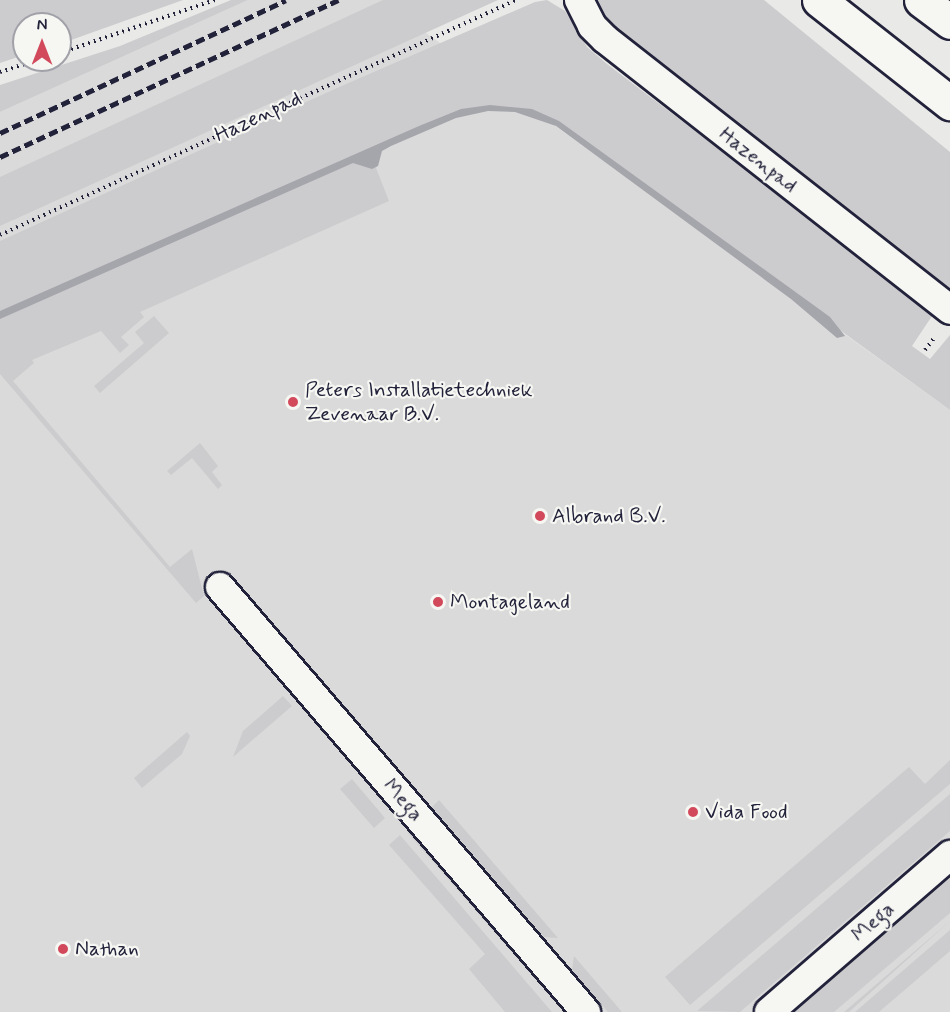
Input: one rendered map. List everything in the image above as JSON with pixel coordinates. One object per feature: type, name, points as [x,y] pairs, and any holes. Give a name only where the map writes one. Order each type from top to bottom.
[{"type":"highway","points":[[819,0],[950,103]]},
{"type":"highway","points":[[921,0],[950,22]]},
{"type":"street","name":"Hazenpad","points":[[579,0],[592,26],[605,39],[950,310]]},
{"type":"street","name":"Mega","points":[[220,587],[586,1012]]},
{"type":"street","name":"Mega","points":[[769,1012],[950,855]]},
{"type":"path","points":[[72,49],[215,0]]},
{"type":"path","name":"Hazenpad","points":[[0,235],[516,0]]},
{"type":"shaded area","points":[[0,0],[183,0],[72,40],[72,12],[12,12],[12,59],[0,63]]},
{"type":"shaded area","points":[[231,0],[248,0],[0,112],[0,85],[40,72],[72,72],[72,62],[120,46]]},
{"type":"shaded area","points":[[248,0],[469,0],[415,25],[950,410],[950,1012],[0,1012],[0,112]]},
{"type":"shaded area","points":[[383,0],[498,0],[0,226],[0,177]]},
{"type":"shaded area","points":[[547,0],[565,11],[587,47],[607,64],[934,313],[912,346],[930,359],[950,335],[950,410],[553,122],[517,109],[481,108],[369,150],[389,201],[140,312],[144,317],[121,337],[129,345],[120,353],[101,331],[32,360],[34,363],[13,381],[170,567],[192,549],[204,596],[196,603],[0,374],[0,241],[337,88],[535,2]]},
{"type":"shaded area","points":[[590,0],[764,0],[950,152],[950,300],[618,42]]},
{"type":"shaded area","points":[[490,105],[532,109],[559,121],[830,317],[845,336],[837,338],[791,299],[556,126],[515,112],[488,111],[456,118],[391,146],[382,151],[378,166],[372,169],[353,163],[0,319],[0,311],[419,126],[461,109]]},
{"type":"shaded area","points":[[154,316],[169,333],[100,393],[94,386],[144,343],[135,332]]},
{"type":"shaded area","points":[[200,443],[218,466],[212,472],[222,485],[218,489],[192,458],[171,475],[167,471]]},
{"type":"shaded area","points":[[283,696],[292,706],[233,757],[243,731]]},
{"type":"shaded area","points":[[187,732],[190,736],[182,754],[142,788],[134,778]]},
{"type":"shaded area","points":[[950,760],[950,784],[690,1005],[665,977],[909,767],[925,784]]},
{"type":"shaded area","points":[[352,779],[385,818],[374,828],[340,789]]},
{"type":"shaded area","points":[[950,794],[950,831],[740,1012],[697,1011]]},
{"type":"shaded area","points":[[439,800],[558,938],[544,937],[432,807]]},
{"type":"shaded area","points":[[410,832],[564,1012],[408,833]]},
{"type":"shaded area","points":[[400,835],[552,1012],[505,1012],[469,969],[485,954],[389,845]]},
{"type":"shaded area","points":[[950,878],[950,913],[834,1012],[794,1012]]},
{"type":"shaded area","points":[[950,921],[849,1012],[844,1012]]},
{"type":"shaded area","points":[[950,930],[950,951],[879,1012],[855,1012]]},
{"type":"shaded area","points":[[574,956],[622,1012],[608,1012],[572,970]]},
{"type":"railway","points":[[0,133],[286,0]]},
{"type":"railway","points":[[0,157],[338,0]]},
{"type":"place","name":"Peters Installatietechniek Zevenaar B.V.","points":[[293,402]]},
{"type":"place","name":"Albrand B.V.","points":[[540,516]]},
{"type":"place","name":"Montageland","points":[[438,602]]},
{"type":"place","name":"Vida Food","points":[[693,812]]},
{"type":"place","name":"Nathan","points":[[63,949]]}]
